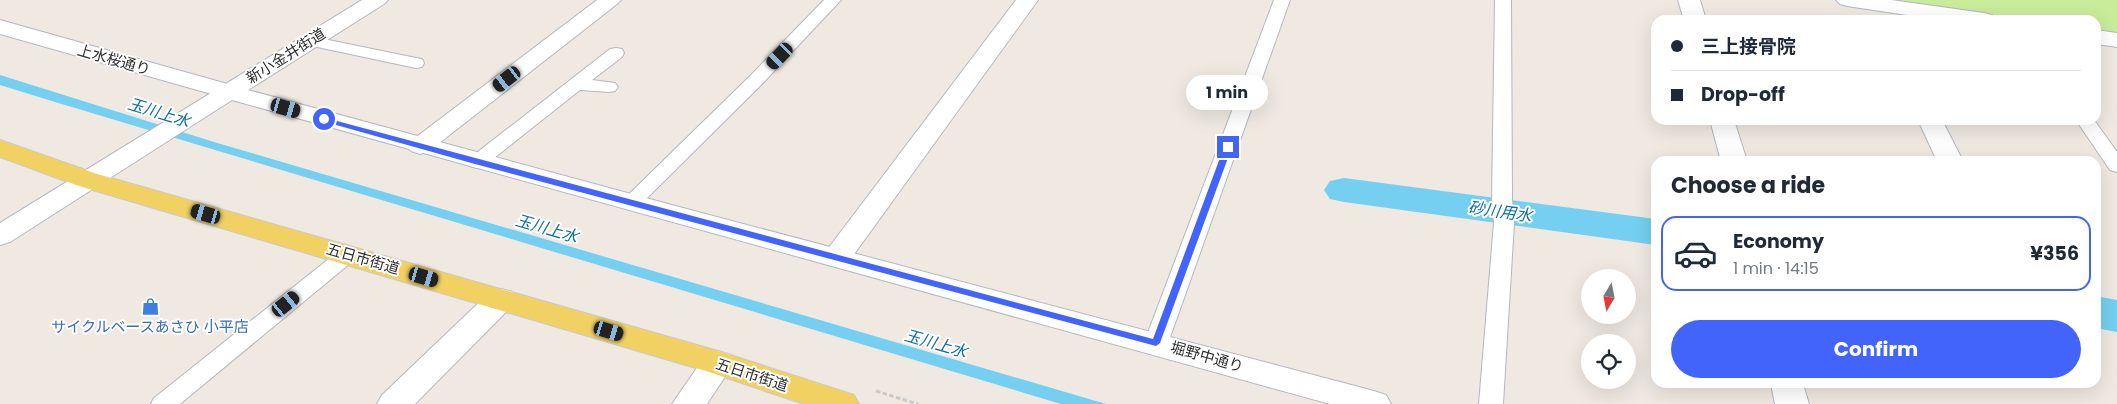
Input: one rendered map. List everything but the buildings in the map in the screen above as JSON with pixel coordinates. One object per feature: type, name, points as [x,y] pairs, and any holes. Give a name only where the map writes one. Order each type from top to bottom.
[{"type":"main road","name":"五日市街道","points":[[0,148],[88,180],[718,363],[842,404]]},
{"type":"street","name":"新小金井街道","points":[[88,180],[194,112],[378,0]]},
{"type":"street","points":[[420,146],[610,0]]},
{"type":"street","points":[[837,257],[1027,0]]},
{"type":"street","points":[[1689,0],[1694,15]]},
{"type":"street","points":[[1848,0],[1876,12],[1916,15]]},
{"type":"street","name":"上水桜通り","points":[[0,27],[229,92]]},
{"type":"street","points":[[2101,38],[2117,40]]},
{"type":"street","name":"堀野中通り","points":[[229,92],[477,162],[1156,343],[1374,404]]},
{"type":"street","points":[[1723,125],[1733,156]]},
{"type":"street","points":[[1932,125],[1948,156]]},
{"type":"street","points":[[0,236],[88,180]]},
{"type":"street","points":[[394,404],[501,299]]},
{"type":"street","points":[[689,404],[718,363]]},
{"type":"street","points":[[1788,388],[1792,404]]},
{"type":"lane","points":[[632,202],[756,80],[833,0]]},
{"type":"lane","points":[[1156,343],[1282,0]]},
{"type":"lane","points":[[1491,404],[1504,223],[1502,200],[1503,0]]},
{"type":"lane","points":[[309,41],[416,63]]},
{"type":"lane","points":[[477,162],[616,53]]},
{"type":"lane","points":[[577,84],[609,88]]},
{"type":"lane","points":[[2088,125],[2117,166]]},
{"type":"lane","points":[[163,404],[347,255]]},
{"type":"green space","points":[[1872,0],[2117,0],[2117,37],[2101,35],[2101,15],[1971,15]]},
{"type":"water","points":[[0,75],[214,142],[1106,404],[1061,404],[0,85]]},
{"type":"waterway","name":"砂川用水","points":[[1344,190],[1651,231]]},
{"type":"waterway","name":"砂川用水","points":[[2101,313],[2117,316]]},
{"type":"place","name":"サイクルベースあさひ 小平店","points":[[150,306]]},
{"type":"route","points":[[324,119],[477,162],[1156,343],[1228,147]]},
{"type":"water label","name":"玉川上水","points":[[159,112]]},
{"type":"water label","name":"玉川上水","points":[[547,228]]},
{"type":"water label","name":"玉川上水","points":[[936,343]]}]
